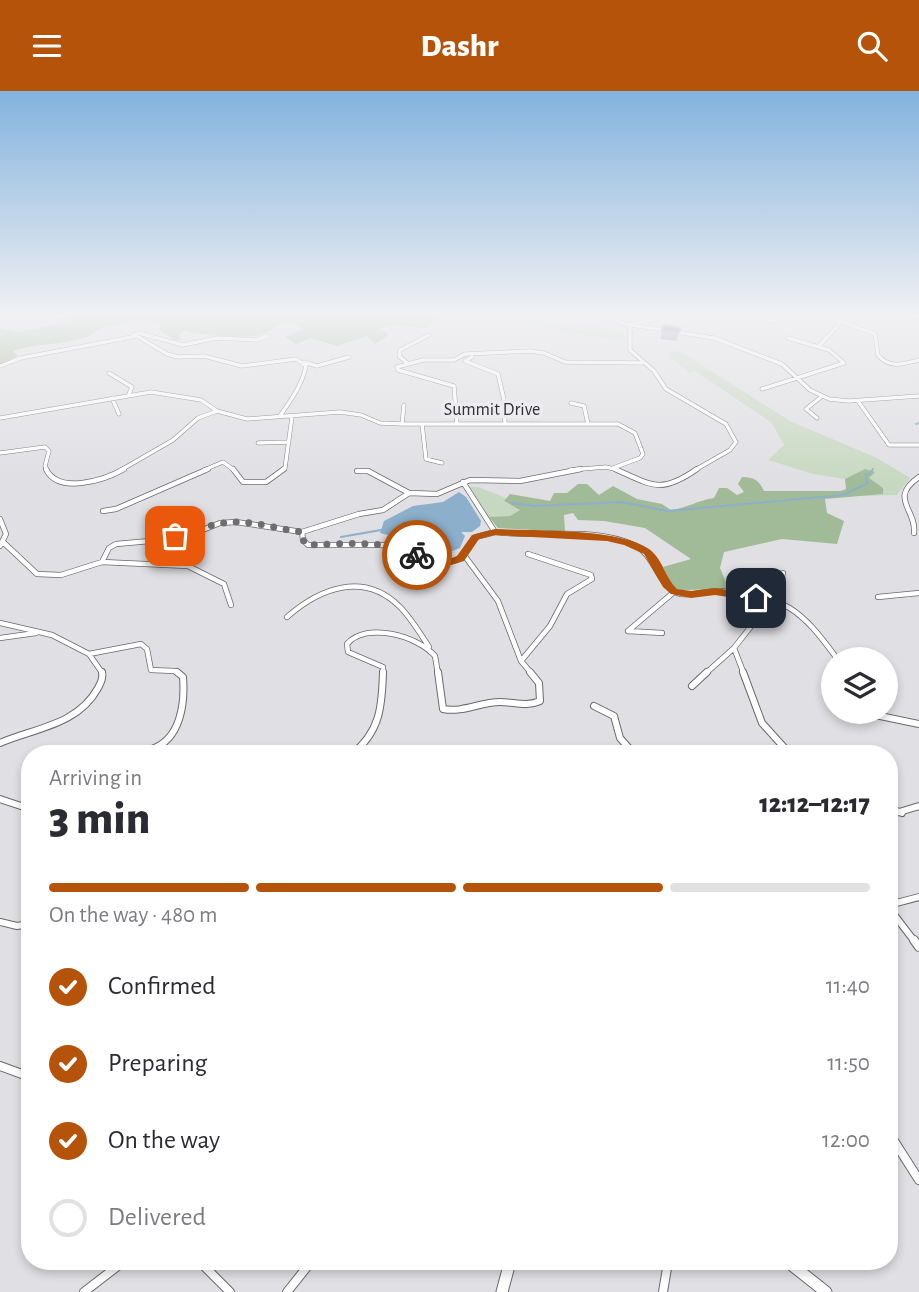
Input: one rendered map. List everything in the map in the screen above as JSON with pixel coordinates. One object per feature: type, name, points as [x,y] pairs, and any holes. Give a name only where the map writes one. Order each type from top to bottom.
[{"type":"street","points":[[280,416],[301,386],[305,370]]},
{"type":"street","points":[[398,370],[454,386],[457,424]]},
{"type":"street","points":[[488,370],[498,374],[505,400],[505,424]]},
{"type":"street","points":[[357,471],[369,471],[409,493],[437,494],[463,482],[520,481],[577,469],[613,468],[650,485],[675,484],[730,450],[736,442],[726,424],[666,389],[653,370]]},
{"type":"street","points":[[789,370],[821,397],[858,401],[919,396]]},
{"type":"street","points":[[762,389],[820,370]]},
{"type":"street","points":[[109,373],[132,387],[130,394]]},
{"type":"street","name":"Summit Drive","points":[[0,418],[151,392],[183,395],[201,400],[217,411],[247,418],[347,413],[380,423],[402,424],[618,424],[635,433],[640,440],[643,454],[640,458],[613,468]]},
{"type":"street","points":[[817,418],[806,409],[821,397]]},
{"type":"street","points":[[112,398],[119,414]]},
{"type":"street","points":[[858,401],[889,445],[919,445]]},
{"type":"street","points":[[347,413],[352,403]]},
{"type":"street","points":[[571,403],[584,406],[588,424]]},
{"type":"street","points":[[402,424],[404,405]]},
{"type":"street","points":[[0,453],[45,447],[49,451],[45,466],[49,475],[60,482],[95,482],[173,440],[198,418],[217,411]]},
{"type":"street","points":[[103,511],[116,509],[223,462],[229,464],[243,482],[267,482],[285,468],[292,417]]},
{"type":"street","points":[[422,424],[426,459],[442,463]]},
{"type":"street","points":[[258,443],[289,442]]},
{"type":"street","points":[[914,533],[915,528],[903,500],[903,493],[907,485],[919,477]]},
{"type":"street","points":[[463,482],[495,532]]},
{"type":"street","points":[[102,562],[109,548],[116,544],[150,541],[200,531],[220,523],[236,522],[302,532],[359,514],[383,510],[409,493]]},
{"type":"street","points":[[0,519],[6,534],[2,544],[37,574],[61,575],[102,562],[188,566],[224,584],[232,605]]},
{"type":"street","points":[[302,532],[303,540],[308,545],[381,545],[404,548],[439,564],[457,560],[464,555],[476,537],[495,532],[607,538],[647,552],[660,569],[666,584],[674,592],[691,594],[715,591],[790,607],[802,614],[828,647]]},
{"type":"street","points":[[521,661],[550,626],[567,594],[592,579],[591,575],[582,571],[528,554]]},
{"type":"street","points":[[287,617],[317,592],[339,586],[362,586],[398,604],[437,658],[436,671],[443,709],[453,712],[500,701],[532,705],[540,701],[539,683],[521,661],[498,601],[464,555]]},
{"type":"street","points":[[692,686],[734,648],[771,601],[783,573]]},
{"type":"street","points":[[628,631],[674,592]]},
{"type":"street","points":[[878,597],[919,593]]},
{"type":"street","points":[[0,623],[71,643],[75,649],[89,654],[141,644],[147,649],[151,670],[175,671],[183,677],[185,690],[177,726],[168,740],[159,745]]},
{"type":"street","points":[[628,631],[662,633]]},
{"type":"street","points":[[0,638],[39,632]]},
{"type":"street","points":[[365,745],[373,737],[380,722],[383,667],[348,652],[347,644],[354,637],[369,633],[410,638],[431,650]]},
{"type":"street","points":[[734,648],[762,723],[780,745]]},
{"type":"street","points":[[0,743],[13,737],[45,730],[69,719],[87,701],[103,678],[102,670],[89,654]]},
{"type":"street","points":[[594,706],[614,716],[624,745]]},
{"type":"street","points":[[898,720],[919,724]]},
{"type":"street","points":[[0,799],[21,806]]},
{"type":"street","points":[[898,814],[919,806]]},
{"type":"street","points":[[898,811],[902,813]]},
{"type":"street","points":[[898,904],[919,897]]},
{"type":"street","points":[[898,919],[919,947]]},
{"type":"street","points":[[0,922],[21,925]]},
{"type":"street","points":[[0,1066],[21,1074]]},
{"type":"street","points":[[898,1147],[919,1180]]},
{"type":"street","points":[[84,1292],[113,1270]]},
{"type":"street","points":[[208,1270],[230,1292]]},
{"type":"street","points":[[287,1292],[305,1270]]},
{"type":"street","points":[[502,1292],[508,1270]]},
{"type":"street","points":[[663,1292],[667,1270]]},
{"type":"street","points":[[798,1270],[826,1292]]},
{"type":"green space","points":[[685,370],[709,370],[790,421],[877,458],[910,478],[897,495],[859,496],[846,490],[845,479],[813,474],[768,460],[784,445],[772,423],[695,371],[689,373]]},
{"type":"green space","points":[[865,469],[875,472],[869,478],[883,488],[883,494],[825,499],[827,513],[844,521],[837,544],[782,539],[724,552],[720,568],[729,589],[681,590],[672,587],[663,567],[691,559],[645,528],[578,520],[573,513],[564,515],[565,532],[498,528],[489,517],[510,516],[520,510],[504,501],[510,494],[550,501],[554,493],[567,493],[578,484],[587,484],[599,495],[613,486],[637,499],[662,504],[671,510],[714,498],[719,488],[727,488],[737,495],[744,492],[738,484],[742,477],[756,480],[764,491],[841,491],[846,489],[845,479]]},
{"type":"green space","points":[[470,487],[478,487],[506,498],[504,502],[521,509],[510,516],[489,517]]},
{"type":"water","points":[[459,492],[466,497],[481,521],[480,526],[472,532],[461,532],[465,536],[460,548],[445,554],[380,533],[384,521],[413,506],[443,502]]},
{"type":"waterway","points":[[870,473],[873,469]]},
{"type":"waterway","points":[[511,503],[536,506],[621,502],[668,511],[843,495],[868,483],[866,478]]},
{"type":"waterway","points":[[341,537],[381,530]]},
{"type":"way so far","points":[[175,536],[200,531],[220,523],[236,522],[302,532],[303,540],[308,545],[381,545],[404,548],[417,555]]},
{"type":"route","points":[[417,555],[439,564],[451,562],[461,558],[476,537],[495,532],[607,538],[636,545],[647,552],[660,569],[666,584],[674,592],[691,594],[715,591],[756,598]]}]
